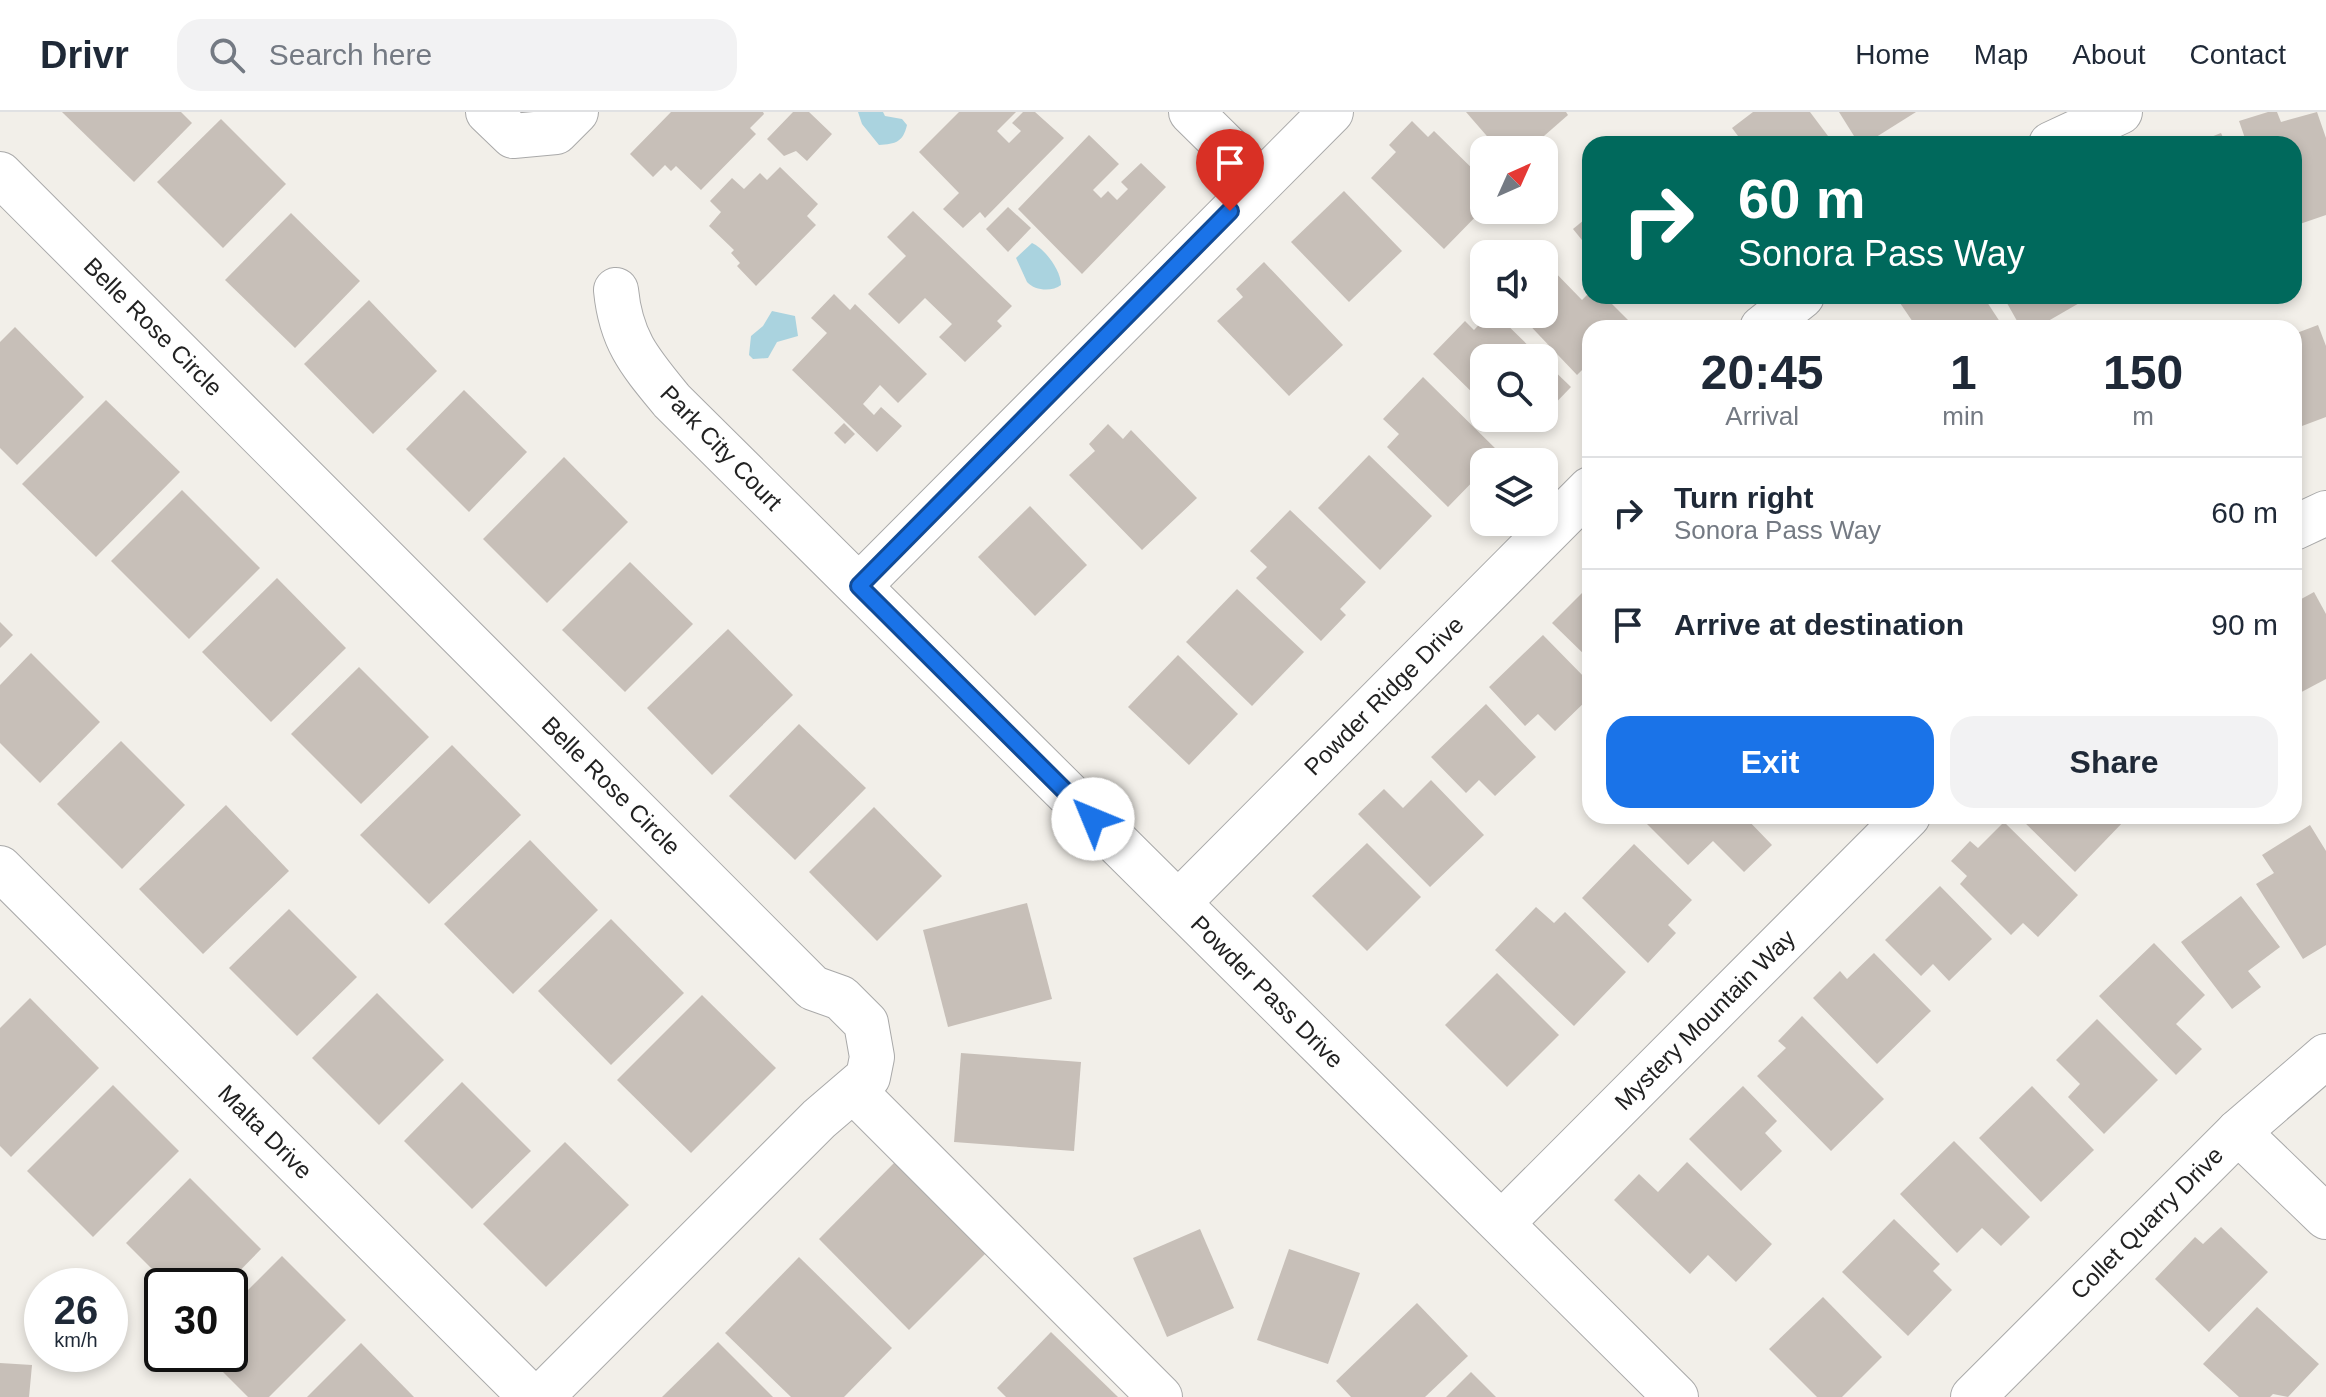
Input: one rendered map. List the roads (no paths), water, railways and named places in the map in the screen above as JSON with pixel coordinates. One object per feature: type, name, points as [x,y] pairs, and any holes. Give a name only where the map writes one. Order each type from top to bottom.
[{"type":"street","points":[[488,112],[513,136],[556,132],[576,112]]},
{"type":"street","points":[[1191,112],[1261,181]]},
{"type":"street","points":[[859,586],[1331,112]]},
{"type":"street","points":[[2068,136],[2120,112]]},
{"type":"street","name":"Belle Rose Circle","points":[[0,174],[813,988],[841,998],[866,1023],[872,1057],[868,1077],[819,1119],[541,1397]]},
{"type":"street","name":"Park City Court","points":[[616,290],[619,322],[634,355],[672,401],[859,586]]},
{"type":"street","points":[[1772,320],[1792,304]]},
{"type":"street","name":"Powder Ridge Drive","points":[[1178,903],[1582,497]]},
{"type":"street","points":[[2302,524],[2326,513]]},
{"type":"street","name":"Powder Pass Drive","points":[[859,586],[1676,1397]]},
{"type":"street","name":"Mystery Mountain Way","points":[[1502,1223],[1900,824]]},
{"type":"street","name":"Malta Drive","points":[[0,868],[531,1397]]},
{"type":"street","name":"Collet Quarry Drive","points":[[1973,1397],[2238,1132],[2326,1056]]},
{"type":"street","points":[[854,1091],[1160,1397]]},
{"type":"street","points":[[2238,1132],[2326,1217]]},
{"type":"water","points":[[858,112],[883,112],[885,116],[902,119],[907,125],[905,131],[898,141],[879,145],[862,124]]},
{"type":"water","points":[[1032,243],[1051,260],[1061,285],[1044,290],[1027,282],[1016,258]]},
{"type":"water","points":[[772,311],[795,316],[798,336],[777,342],[768,358],[753,359],[749,355],[751,336],[763,326]]}]
